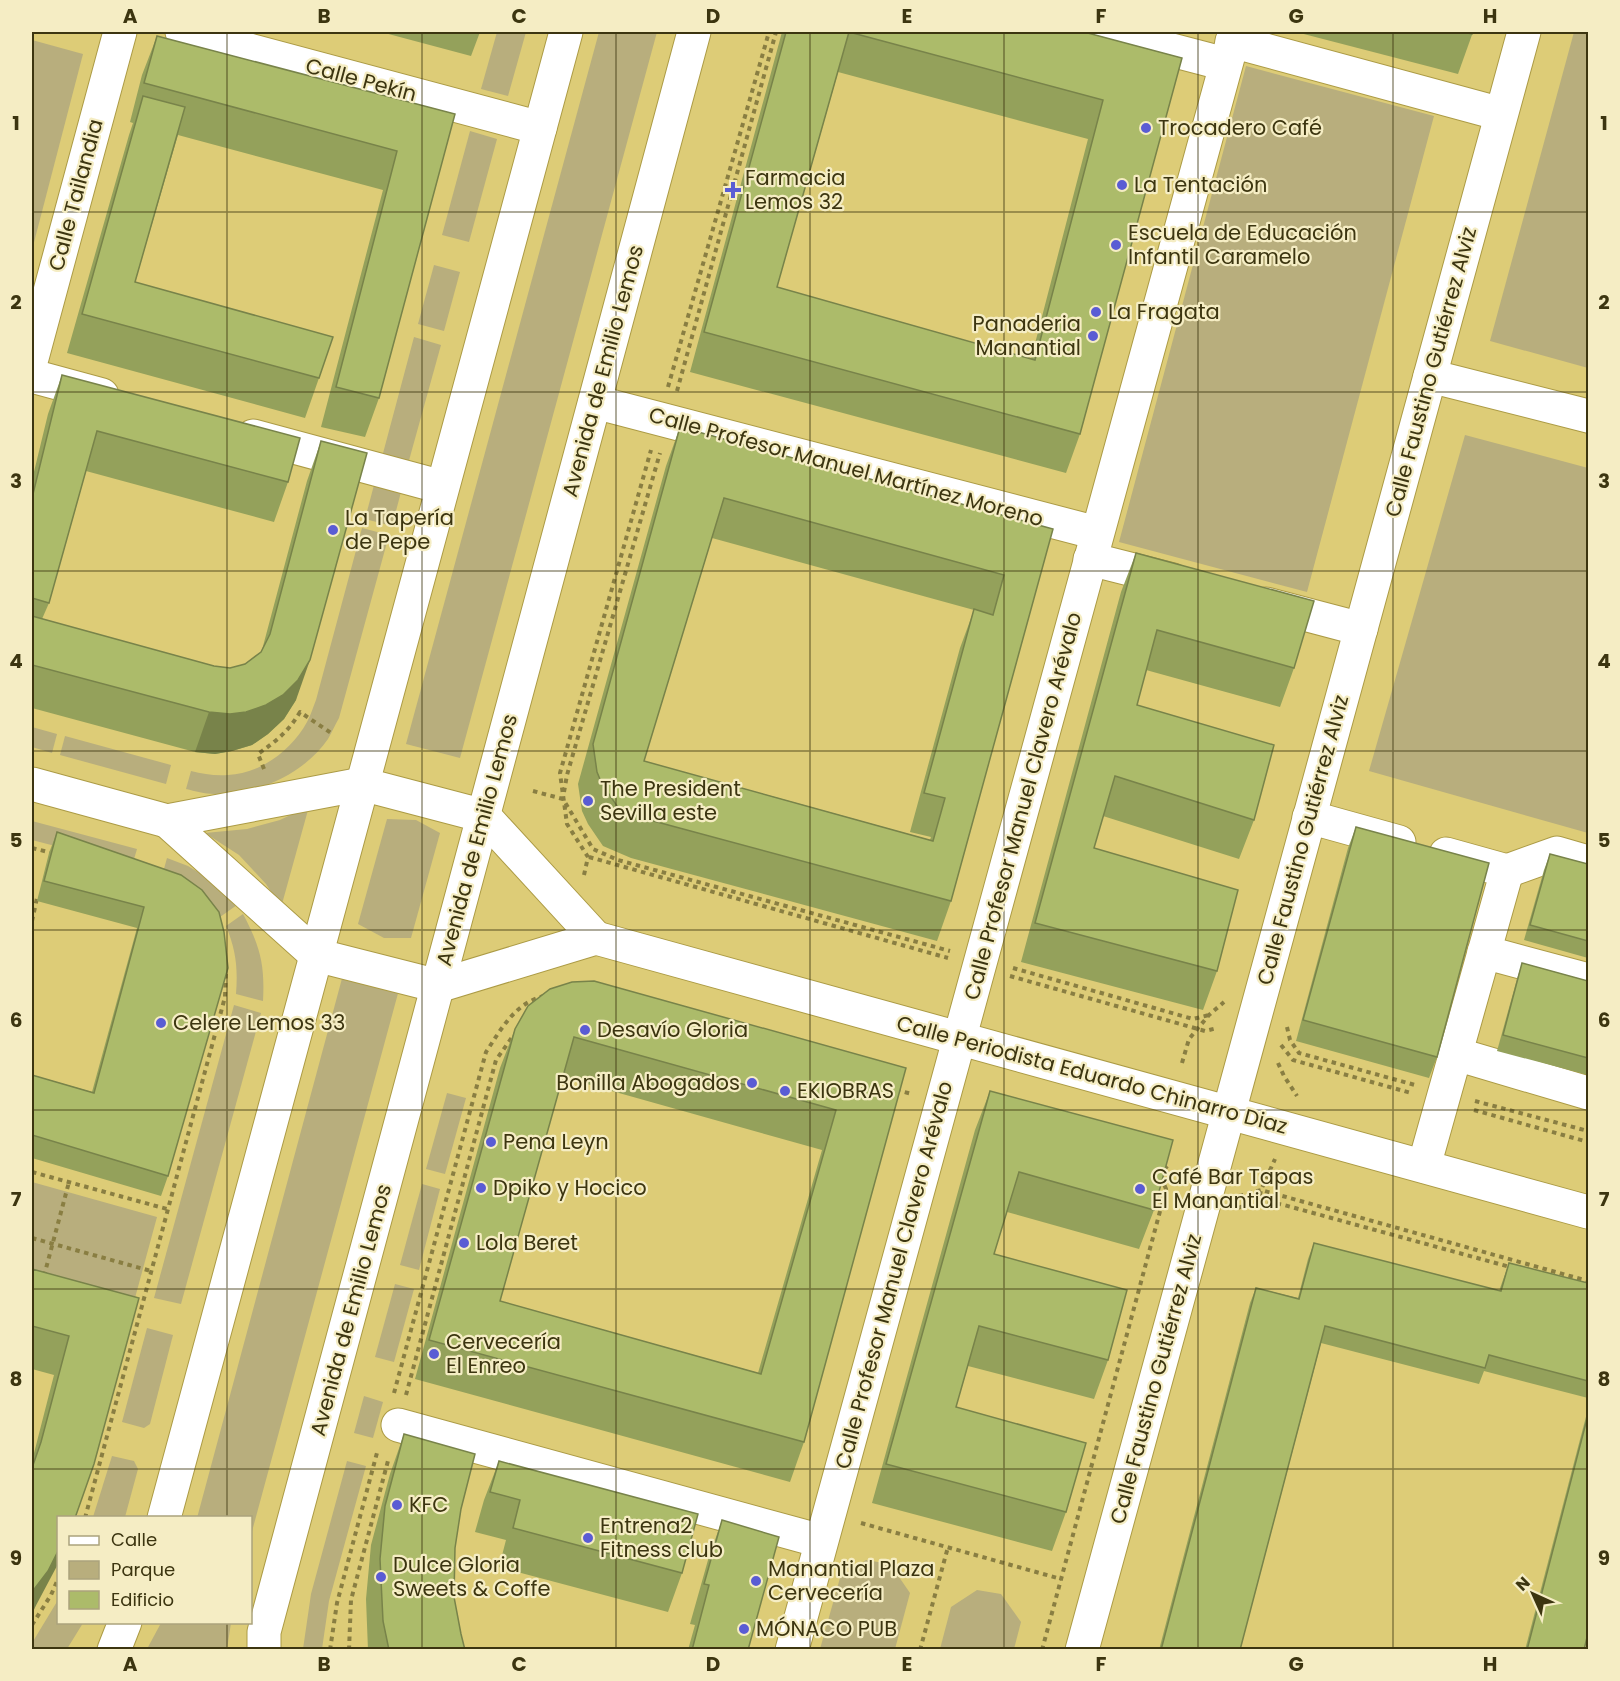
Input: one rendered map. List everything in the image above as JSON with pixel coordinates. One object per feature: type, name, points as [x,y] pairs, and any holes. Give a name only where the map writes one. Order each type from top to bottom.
[{"type":"street","name":"Calle Tailandia","points":[[32,358],[120,32]]},
{"type":"street","name":"Calle Pekín","points":[[182,32],[540,128]]},
{"type":"street","points":[[165,1516],[566,32]]},
{"type":"street","name":"Avenida de Emilio Lemos","points":[[264,1650],[264,1632],[694,32]]},
{"type":"street","points":[[1103,32],[1231,46],[1501,114]]},
{"type":"street","name":"Calle Faustino Gutiérrez Alviz","points":[[1082,1650],[1524,32]]},
{"type":"street","name":"Calle Profesor Manuel Clavero Arévalo","points":[[792,1650],[1231,46]]},
{"type":"street","points":[[32,376],[124,401]]},
{"type":"street","points":[[1430,376],[1588,416]]},
{"type":"street","name":"Calle Profesor Manuel Martínez Moreno","points":[[595,402],[669,421],[1094,546],[1203,588]]},
{"type":"street","points":[[227,429],[442,487]]},
{"type":"street","points":[[1237,597],[1361,629]]},
{"type":"street","points":[[32,784],[167,821],[362,784],[484,816],[596,938],[438,986],[316,955],[167,821]]},
{"type":"street","points":[[1309,817],[1507,871],[1557,853],[1588,862]]},
{"type":"street","points":[[1424,1166],[1507,871]]},
{"type":"street","name":"Calle Periodista Eduardo Chinarro Diaz","points":[[596,938],[1588,1212]]},
{"type":"street","points":[[1484,952],[1588,980]]},
{"type":"street","points":[[1456,1054],[1588,1093]]},
{"type":"street","points":[[390,1421],[825,1528]]},
{"type":"street","points":[[114,1650],[125,1624]]},
{"type":"path","points":[[776,32],[669,421],[567,775],[563,799],[593,849],[618,860],[979,963],[1198,1029],[1224,1026]]},
{"type":"path","points":[[266,774],[258,754],[280,738],[294,723],[300,712],[331,733]]},
{"type":"path","points":[[533,791],[563,799]]},
{"type":"path","points":[[32,848],[61,856]]},
{"type":"path","points":[[47,862],[50,853]]},
{"type":"path","points":[[588,857],[1193,1019],[1209,1015]]},
{"type":"path","points":[[32,921],[39,892]]},
{"type":"path","points":[[86,1516],[225,998],[226,968]]},
{"type":"path","points":[[348,1650],[351,1600],[390,1421],[486,1052],[512,1013],[532,999],[550,994]]},
{"type":"path","points":[[1182,1063],[1189,1039],[1209,1015],[1223,1001],[1232,1003]]},
{"type":"path","points":[[1286,1023],[1290,1040],[1299,1053],[1424,1087]]},
{"type":"path","points":[[330,1650],[337,1602],[496,1060],[516,1032]]},
{"type":"path","points":[[896,1090],[941,1102]]},
{"type":"path","points":[[1470,1100],[1588,1131]]},
{"type":"path","points":[[1259,1200],[1275,1158]]},
{"type":"path","points":[[1160,1163],[1181,1182]]},
{"type":"path","points":[[32,1172],[167,1209]]},
{"type":"path","points":[[1042,1650],[1166,1189],[1161,1174],[1154,1172]]},
{"type":"path","points":[[42,1283],[69,1182]]},
{"type":"path","points":[[1238,1197],[1261,1190],[1588,1281]]},
{"type":"path","points":[[1232,1212],[1259,1200],[1284,1205],[1519,1270]]},
{"type":"path","points":[[32,1238],[151,1271]]},
{"type":"path","points":[[825,1528],[948,1547],[1061,1579]]},
{"type":"path","points":[[920,1650],[948,1547]]},
{"type":"path","points":[[32,1625],[57,1581]]},
{"type":"green space","points":[[497,32],[526,32],[508,96],[481,89]]},
{"type":"green space","points":[[599,32],[657,32],[460,758],[406,744]]},
{"type":"green space","points":[[1574,32],[1588,32],[1588,368],[1490,341]]},
{"type":"green space","points":[[32,40],[83,54],[32,250]]},
{"type":"green space","points":[[1246,66],[1434,116],[1307,592],[1119,542]]},
{"type":"green space","points":[[470,131],[497,139],[469,242],[442,235]]},
{"type":"green space","points":[[434,265],[460,272],[444,331],[418,324]]},
{"type":"green space","points":[[414,337],[441,345],[408,464],[382,457]]},
{"type":"green space","points":[[1465,435],[1588,468],[1588,833],[1369,771]]},
{"type":"green space","points":[[374,485],[401,492],[392,526],[365,519]]},
{"type":"green space","points":[[362,528],[389,535],[339,718],[328,739],[306,763],[262,787],[230,794],[207,794],[186,789],[191,771],[223,775],[240,774],[252,770],[274,759],[301,732],[316,700]]},
{"type":"green space","points":[[32,727],[57,734],[52,753],[32,747]]},
{"type":"green space","points":[[65,736],[171,765],[166,784],[60,755]]},
{"type":"green space","points":[[305,808],[308,810],[282,904],[279,904],[266,884],[239,855],[205,833],[247,829],[280,820]]},
{"type":"green space","points":[[387,819],[416,820],[440,833],[411,938],[384,938],[358,924]]},
{"type":"green space","points":[[32,821],[137,849],[132,866],[32,840]]},
{"type":"green space","points":[[167,858],[188,866],[208,878],[237,905],[220,917],[208,902],[162,876]]},
{"type":"green space","points":[[243,914],[254,936],[260,956],[263,1001],[236,994],[236,959],[226,926]]},
{"type":"green space","points":[[344,971],[370,986],[383,988],[400,986],[252,1531],[252,1516],[198,1516]]},
{"type":"green space","points":[[234,1005],[261,1013],[181,1304],[154,1298]]},
{"type":"green space","points":[[447,1093],[466,1098],[445,1174],[426,1169]]},
{"type":"green space","points":[[32,1182],[157,1217],[129,1320],[32,1293]]},
{"type":"green space","points":[[422,1184],[440,1189],[419,1270],[400,1265]]},
{"type":"green space","points":[[395,1284],[414,1289],[394,1362],[375,1357]]},
{"type":"green space","points":[[147,1328],[173,1335],[150,1424],[144,1428],[122,1422]]},
{"type":"green space","points":[[364,1396],[383,1402],[373,1438],[354,1433]]},
{"type":"green space","points":[[112,1456],[134,1461],[138,1469],[125,1516],[93,1516]]},
{"type":"green space","points":[[347,1461],[366,1466],[329,1601],[322,1649],[303,1649],[311,1594]]},
{"type":"green space","points":[[866,1560],[890,1564],[910,1593],[895,1649],[820,1649],[840,1578]]},
{"type":"green space","points":[[977,1590],[1001,1594],[1021,1622],[1014,1649],[940,1649],[951,1607]]},
{"type":"green space","points":[[57,1602],[57,1624],[82,1624],[67,1649],[32,1649],[32,1643]]},
{"type":"green space","points":[[160,1624],[231,1624],[227,1649],[147,1649]]},
{"type":"building","points":[[786,32],[849,32],[1084,32],[1182,58],[1080,434],[704,332]],"holes":[[[849,32],[1103,100],[1035,360],[777,287]]]},
{"type":"building","points":[[157,36],[455,114],[379,398],[336,387],[397,151],[144,83]]},
{"type":"building","points":[[143,96],[185,107],[135,282],[333,337],[319,378],[82,314]]},
{"type":"building","points":[[62,375],[300,438],[288,482],[97,431],[49,603],[32,598],[32,498]]},
{"type":"building","points":[[680,427],[1053,529],[951,901],[646,819],[617,806],[597,772],[593,744]],"holes":[[[724,498],[1004,575],[993,615],[974,609],[924,793],[945,798],[933,841],[644,761]]]},
{"type":"building","points":[[321,441],[367,453],[310,660],[298,680],[283,695],[266,705],[246,712],[230,714],[209,712],[32,665],[32,616],[214,666],[230,668],[245,664],[261,652],[270,634]]},
{"type":"building","points":[[1136,553],[1314,601],[1294,668],[1157,630],[1137,705],[1274,745],[1254,820],[1115,776],[1094,848],[1238,890],[1217,971],[1035,923]]},
{"type":"building","points":[[1356,827],[1489,863],[1437,1057],[1303,1020]]},
{"type":"building","name":"Celere Lemos 33","points":[[57,832],[181,875],[202,890],[219,912],[228,968],[168,1176],[32,1135],[32,1075],[94,1093],[144,907],[44,881]]},
{"type":"building","points":[[1550,854],[1588,864],[1588,941],[1530,925]]},
{"type":"building","points":[[1522,963],[1588,981],[1588,1058],[1503,1035]]},
{"type":"building","points":[[594,981],[906,1068],[804,1442],[429,1340],[515,1029],[528,1006],[550,989],[572,982]],"holes":[[[574,1037],[836,1110],[761,1374],[500,1301]]]},
{"type":"building","points":[[990,1091],[1173,1140],[1154,1210],[1019,1172],[994,1254],[1127,1290],[1108,1360],[979,1326],[956,1407],[1086,1443],[1066,1512],[886,1464]]},
{"type":"building","points":[[1314,1243],[1501,1291],[1509,1263],[1588,1283],[1588,1381],[1489,1355],[1485,1368],[1325,1326],[1240,1650],[1161,1650],[1256,1288],[1299,1299]]},
{"type":"building","points":[[32,1269],[139,1298],[94,1464],[76,1516],[57,1516],[57,1553],[48,1571],[32,1592],[32,1468],[69,1336],[32,1326]]},
{"type":"building","points":[[1588,1415],[1588,1633],[1584,1650],[1527,1650]]},
{"type":"building","points":[[404,1434],[475,1454],[461,1509],[455,1548],[454,1597],[465,1650],[389,1650],[383,1621],[380,1559],[385,1506]]},
{"type":"building","points":[[499,1461],[698,1514],[682,1573],[513,1528],[520,1500],[490,1492]]},
{"type":"building","points":[[722,1520],[779,1537],[748,1650],[692,1650],[709,1585],[704,1584]]},
{"type":"place","name":"Trocadero Café","points":[[1146,128]]},
{"type":"place","name":"La Tentación","points":[[1122,185]]},
{"type":"place","name":"Farmacia Lemos 32","points":[[733,190]]},
{"type":"place","name":"Escuela de Educación Infantil Caramelo","points":[[1116,245]]},
{"type":"place","name":"La Fragata","points":[[1096,312]]},
{"type":"place","name":"Panaderia Manantial","points":[[1093,336]]},
{"type":"place","name":"La Tapería de Pepe","points":[[333,530]]},
{"type":"place","name":"The President Sevilla este","points":[[588,801]]},
{"type":"place","name":"Celere Lemos 33","points":[[161,1023]]},
{"type":"place","name":"Desavío Gloria","points":[[585,1030]]},
{"type":"place","name":"Bonilla Abogados","points":[[752,1083]]},
{"type":"place","name":"EKIOBRAS","points":[[785,1091]]},
{"type":"place","name":"Pena Leyn","points":[[491,1142]]},
{"type":"place","name":"Dpiko y Hocico","points":[[481,1188]]},
{"type":"place","name":"Café Bar Tapas El Manantial","points":[[1140,1189]]},
{"type":"place","name":"Lola Beret","points":[[464,1243]]},
{"type":"place","name":"Cervecería El Enreo","points":[[434,1354]]},
{"type":"place","name":"KFC","points":[[397,1505]]},
{"type":"place","name":"Entrena2 Fitness club","points":[[588,1538]]},
{"type":"place","name":"Dulce Gloria Sweets & Coffe","points":[[381,1577]]},
{"type":"place","name":"Manantial Plaza Cervecería","points":[[756,1581]]},
{"type":"place","name":"MÓNACO PUB","points":[[744,1629]]}]
